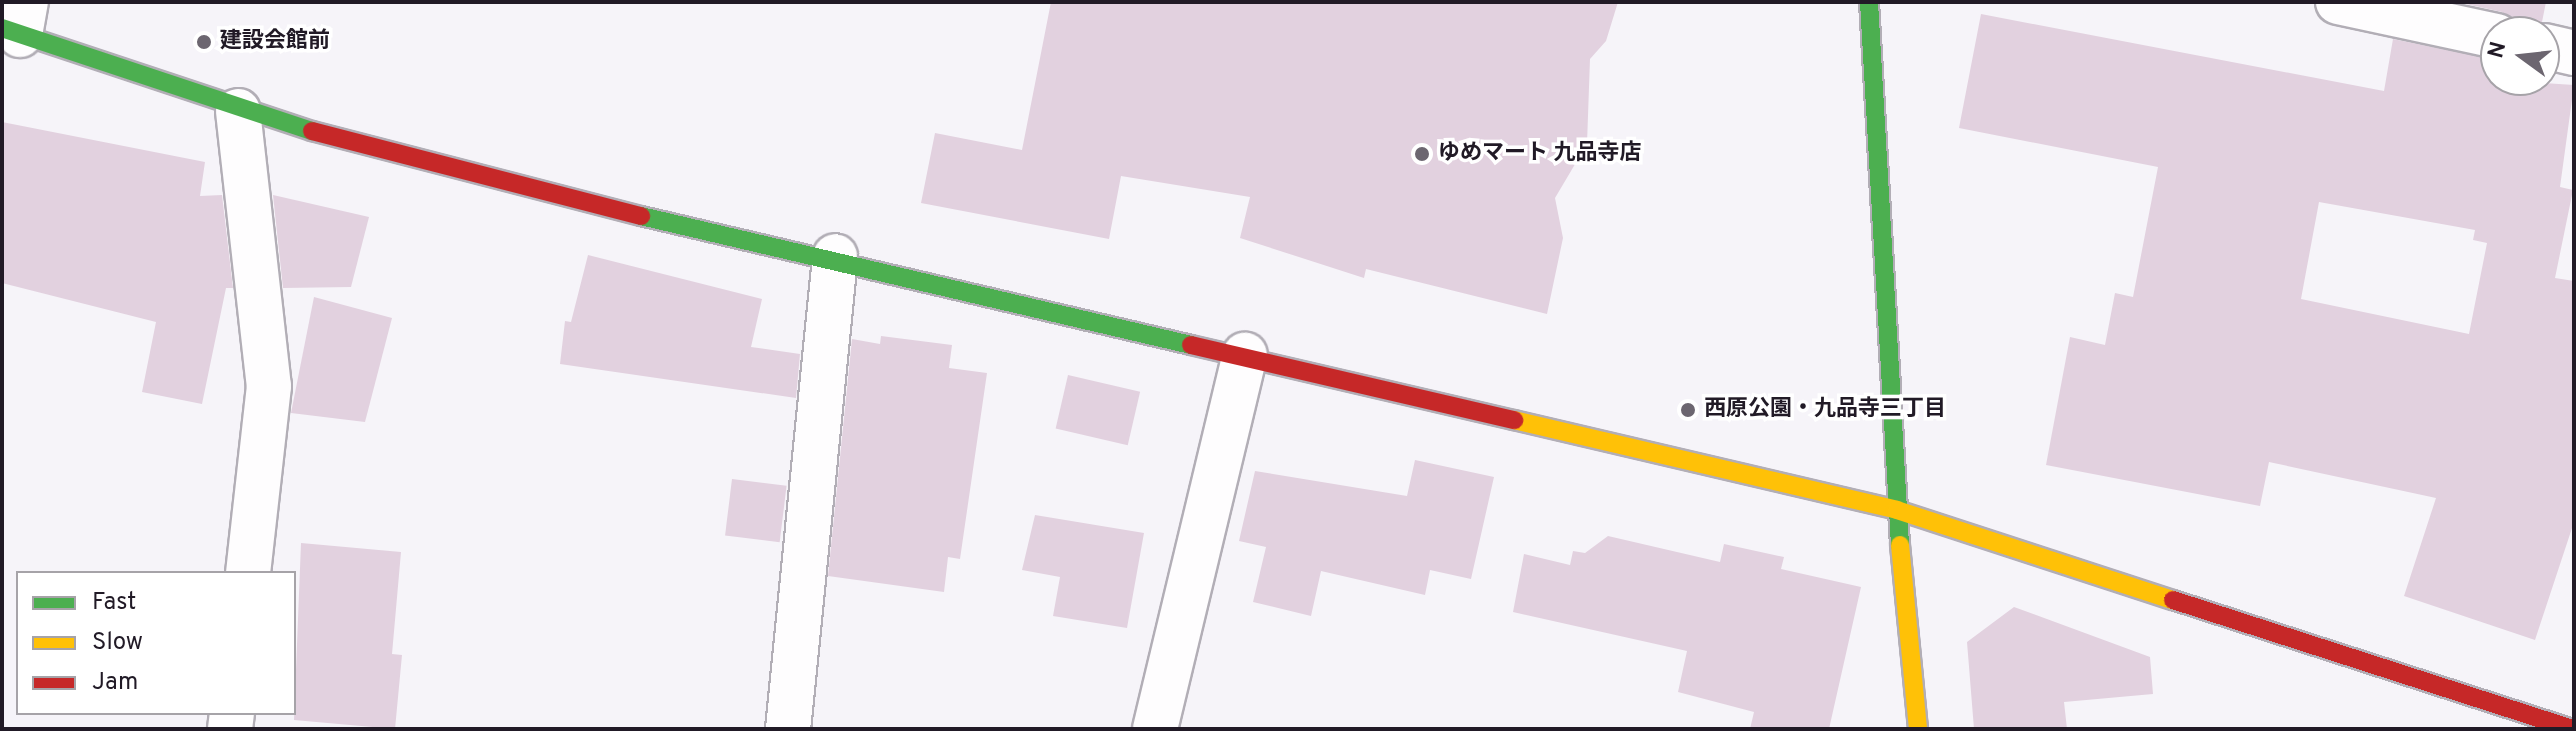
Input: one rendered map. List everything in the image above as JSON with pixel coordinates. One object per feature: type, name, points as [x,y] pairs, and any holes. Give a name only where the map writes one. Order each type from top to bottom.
[{"type":"street","points":[[1869,2],[1897,510],[1918,729]]},
{"type":"street","points":[[2338,2],[2480,33]]},
{"type":"street","points":[[16,22],[238,111],[492,181],[835,256],[1897,510],[2572,729]]},
{"type":"street","points":[[238,111],[269,386],[248,571]]},
{"type":"street","points":[[788,729],[835,256]]},
{"type":"street","points":[[1155,729],[1245,355]]},
{"type":"building","name":"ゆめマート 九品寺店","points":[[1051,2],[1618,2],[1606,41],[1590,59],[1587,144],[1555,198],[1563,238],[1547,314],[1366,269],[1364,278],[1240,238],[1250,197],[1121,176],[1109,239],[921,203],[935,133],[1022,150]]},
{"type":"building","points":[[2457,2],[2546,2],[2543,16],[2506,16],[2502,12]]},
{"type":"building","points":[[1981,14],[2384,91],[2393,39],[2480,57],[2480,96],[2560,96],[2560,84],[2574,85],[2560,187],[2573,190],[2555,278],[2574,281],[2574,522],[2535,640],[2404,596],[2436,498],[2269,462],[2260,506],[2046,465],[2070,337],[2105,345],[2115,293],[2133,297],[2158,167],[1959,128]],"holes":[[[2319,202],[2475,230],[2473,240],[2487,243],[2469,334],[2301,299]]]},
{"type":"building","points":[[2,122],[205,162],[200,196],[222,195],[233,288],[226,288],[202,404],[142,392],[156,322],[2,283]]},
{"type":"building","points":[[273,195],[369,217],[351,287],[283,288]]},
{"type":"building","points":[[588,255],[762,299],[751,347],[800,354],[796,398],[560,364],[565,321],[571,322]]},
{"type":"building","points":[[314,297],[392,318],[365,422],[291,413]]},
{"type":"building","points":[[881,336],[952,345],[949,368],[987,373],[960,559],[948,557],[944,592],[828,576],[852,339],[880,344]]},
{"type":"building","points":[[1068,375],[1140,392],[1128,445],[1056,429]]},
{"type":"building","points":[[1415,460],[1494,477],[1471,579],[1430,570],[1425,595],[1321,571],[1311,616],[1253,602],[1266,547],[1239,541],[1255,471],[1407,496]]},
{"type":"building","points":[[732,479],[787,486],[780,542],[725,536]]},
{"type":"building","points":[[1035,515],[1144,533],[1127,628],[1053,616],[1060,577],[1022,570]]},
{"type":"building","points":[[1608,536],[1720,562],[1724,544],[1784,557],[1781,569],[1861,587],[1829,729],[1750,729],[1754,712],[1678,692],[1687,651],[1513,612],[1524,554],[1570,565],[1573,551],[1585,553]]},
{"type":"building","points":[[301,543],[401,552],[392,654],[402,655],[395,729],[294,720]]},
{"type":"building","points":[[2014,607],[2150,657],[2153,694],[2064,702],[2067,729],[1974,729],[1967,642]]},
{"type":"traffic: fast","points":[[1869,2],[1900,545]]},
{"type":"traffic: fast","points":[[2,28],[312,131]]},
{"type":"traffic: fast","points":[[641,216],[1191,345]]},
{"type":"traffic: slow","points":[[1514,420],[1897,510],[2173,600]]},
{"type":"traffic: slow","points":[[1900,545],[1918,729]]},
{"type":"traffic: jam","points":[[312,131],[641,216]]},
{"type":"traffic: jam","points":[[1191,345],[1514,420]]},
{"type":"traffic: jam","points":[[2173,600],[2572,729]]},
{"type":"place","name":"建設会館前","points":[[204,42]]},
{"type":"place","name":"ゆめマート 九品寺店","points":[[1422,154]]},
{"type":"place","name":"西原公園・九品寺三丁目","points":[[1688,410]]}]
